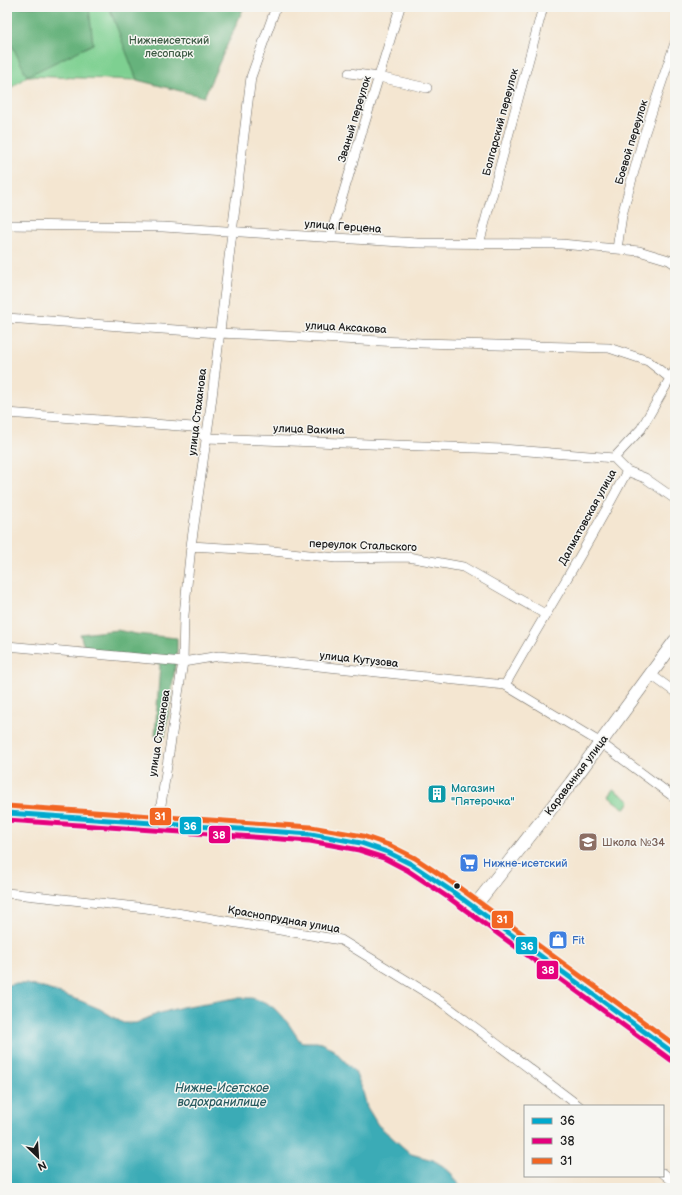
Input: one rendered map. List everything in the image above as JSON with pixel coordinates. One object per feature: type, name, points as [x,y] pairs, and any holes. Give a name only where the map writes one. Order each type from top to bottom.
[{"type":"main road","points":[[7,813],[311,834],[361,843],[387,852],[411,864],[474,907],[675,1054]]},
{"type":"street","name":"улица Стаханова","points":[[158,824],[183,662],[184,615],[191,546],[206,438],[250,78],[276,7]]},
{"type":"street","name":"Званый переулок","points":[[330,237],[400,7]]},
{"type":"street","name":"Болгарский переулок","points":[[479,244],[543,7]]},
{"type":"street","name":"Боевой переулок","points":[[617,249],[622,215],[644,135],[675,43]]},
{"type":"street","points":[[349,73],[427,88]]},
{"type":"street","name":"улица Герцена","points":[[7,225],[163,227],[417,243],[561,244],[639,251],[669,260],[675,264]]},
{"type":"street","name":"улица Аксакова","points":[[7,318],[219,333],[421,343],[609,348],[648,361],[673,380]]},
{"type":"street","name":"Далматовская улица","points":[[505,686],[545,614],[600,523],[627,471],[614,458],[641,430],[673,380],[675,370]]},
{"type":"street","points":[[7,413],[193,427],[206,438]]},
{"type":"street","name":"улица Вакина","points":[[206,438],[502,448],[614,458]]},
{"type":"street","points":[[627,471],[645,478],[675,499]]},
{"type":"street","name":"переулок Стальского","points":[[191,546],[273,551],[336,558],[408,557],[464,567],[545,614]]},
{"type":"street","name":"Караванная улица","points":[[474,907],[601,743],[675,640]]},
{"type":"street","name":"улица Кутузова","points":[[7,646],[183,662],[218,656],[505,686],[601,743],[675,798]]},
{"type":"street","points":[[650,674],[675,692]]},
{"type":"street","name":"Краснопрудная улица","points":[[7,893],[146,908],[341,940],[440,1001],[578,1105]]},
{"type":"street","points":[[664,1174],[675,1183]]},
{"type":"green space","name":"Нижнеисетский лесопарк","points":[[7,7],[214,7],[202,92],[137,80],[27,76],[7,91]]},
{"type":"green space","points":[[7,7],[89,7],[93,44],[27,76],[7,35]]},
{"type":"green space","points":[[109,7],[244,7],[204,97],[137,80]]},
{"type":"green space","points":[[117,630],[136,634],[177,638],[177,653],[165,737],[155,736],[160,664],[85,650],[80,634]]},
{"type":"green space","points":[[613,789],[630,801],[625,809],[608,797]]},
{"type":"water","name":"Нижне-Исетское водохранилище","points":[[27,984],[47,989],[81,1001],[100,1009],[123,1023],[136,1023],[157,1014],[182,1007],[236,998],[252,998],[267,1003],[288,1023],[300,1041],[324,1044],[335,1051],[355,1072],[362,1088],[367,1107],[378,1125],[411,1154],[433,1160],[443,1166],[451,1173],[462,1188],[7,1188],[7,985]]},
{"type":"transit line","name":"31","points":[[7,806],[311,827],[363,836],[389,845],[415,858],[457,886],[675,1045]]},
{"type":"transit line","name":"36","points":[[7,813],[311,834],[361,843],[387,852],[411,864],[453,892],[675,1054]]},
{"type":"transit line","name":"38","points":[[7,820],[310,841],[359,850],[384,858],[407,870],[449,898],[671,1060]]},
{"type":"place","name":"Магазин \"Пятерочка\"","points":[[437,794]]},
{"type":"place","name":"Школа №34","points":[[588,842]]},
{"type":"place","name":"Нижне-исетский","points":[[469,863]]},
{"type":"place","name":"Fit","points":[[558,940]]}]
